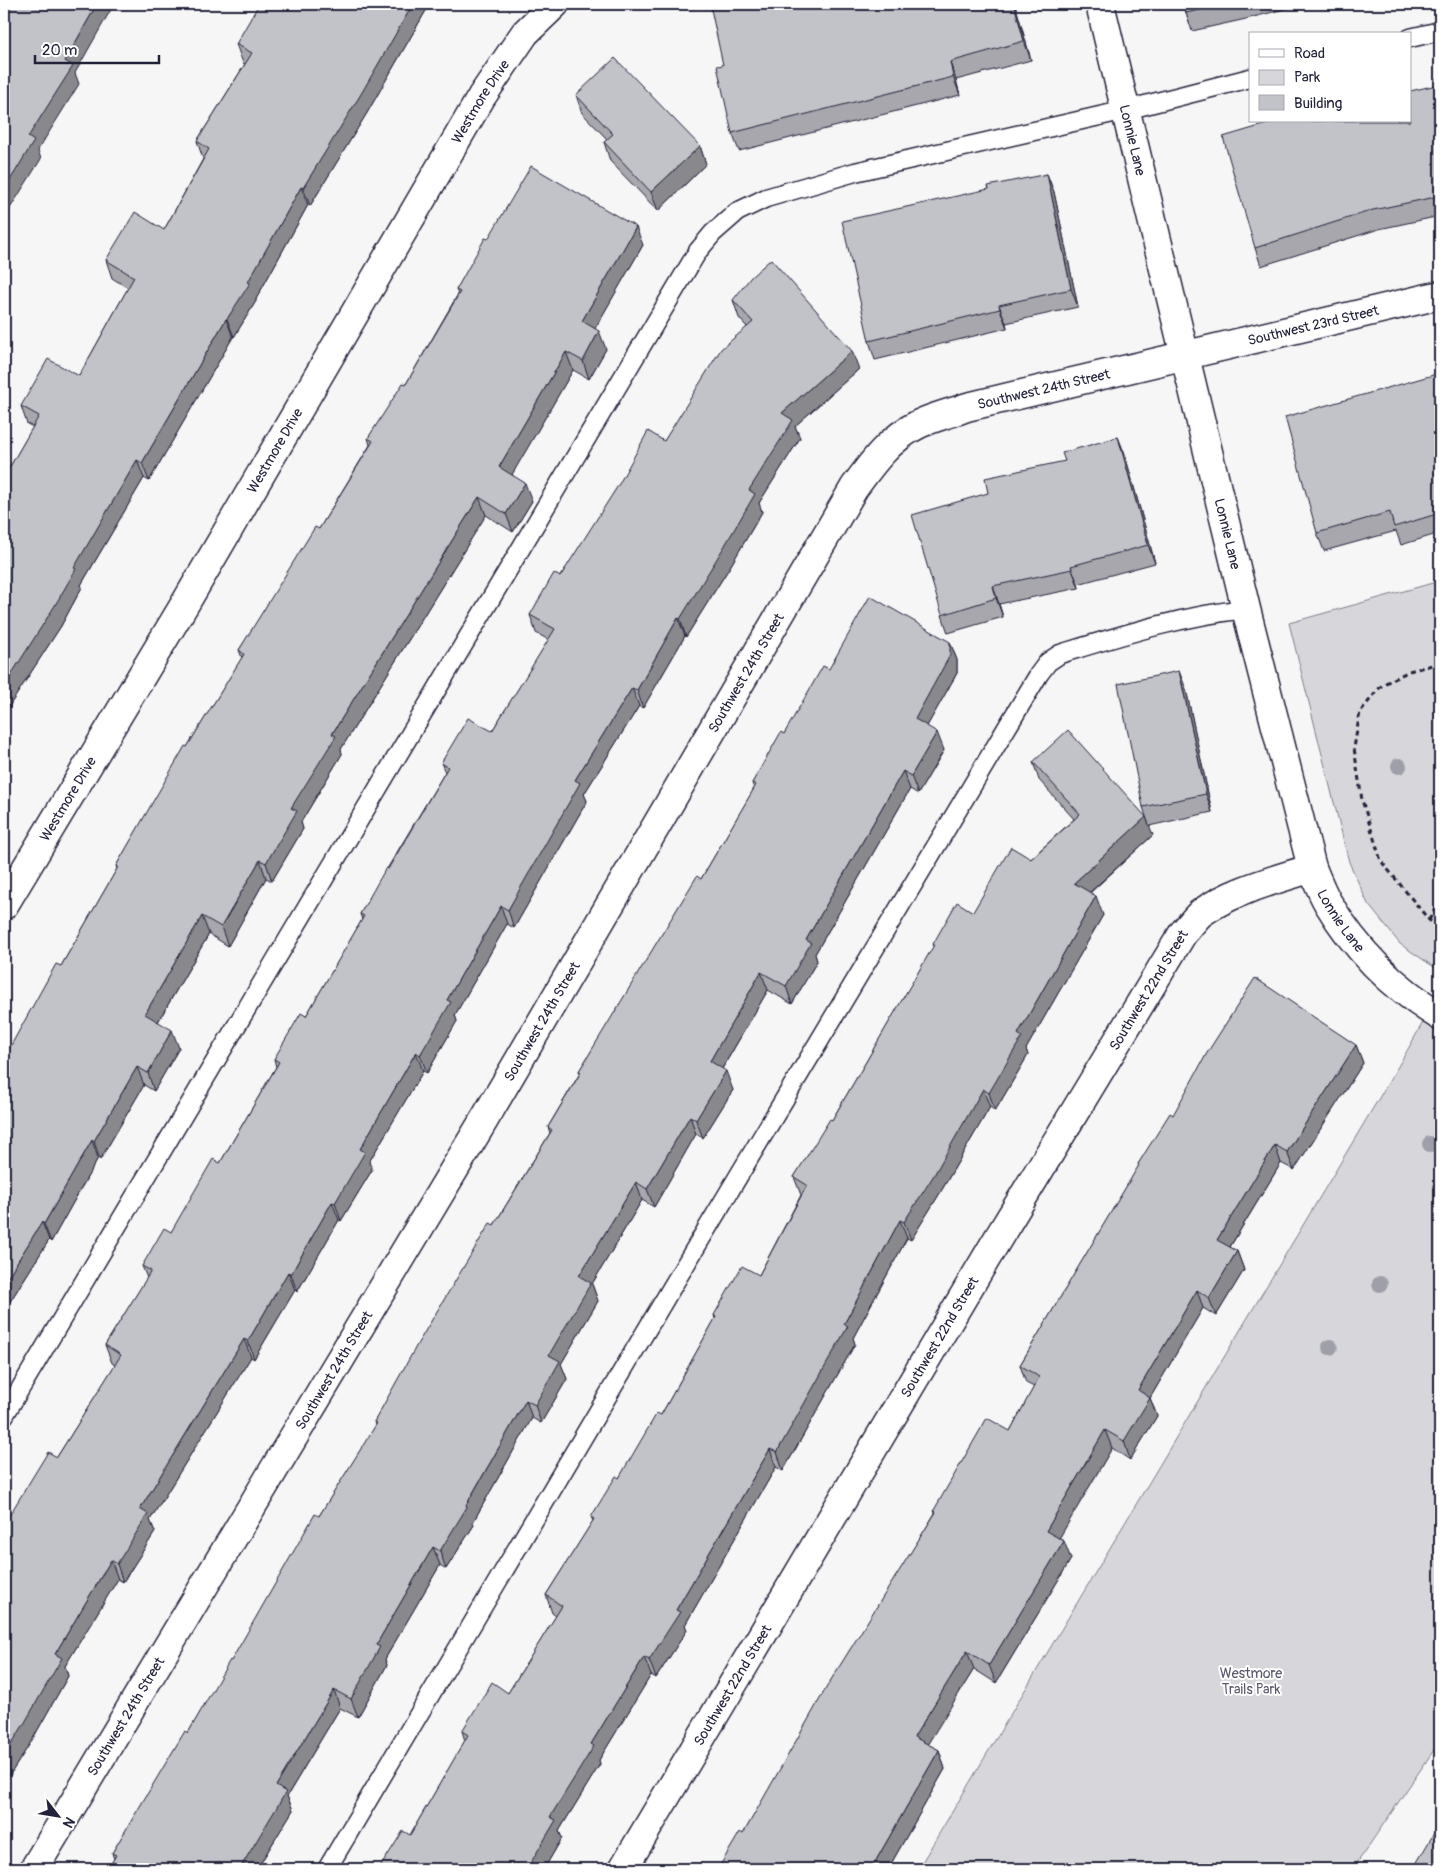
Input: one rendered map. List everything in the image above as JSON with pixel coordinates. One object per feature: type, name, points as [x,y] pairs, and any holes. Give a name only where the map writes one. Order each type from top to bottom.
[{"type":"street","name":"Westmore Drive","points":[[4,905],[186,602],[482,96],[525,34],[554,4]]},
{"type":"street","name":"Lonnie Lane","points":[[1100,4],[1246,608],[1312,868],[1327,902],[1352,939],[1383,973],[1406,993],[1440,1016]]},
{"type":"street","name":"Southwest 23rd Street","points":[[1186,356],[1440,295]]},
{"type":"street","name":"Southwest 24th Street","points":[[34,1869],[484,1120],[854,488],[878,455],[900,436],[920,424],[967,407],[1186,356]]},
{"type":"street","name":"Southwest 22nd Street","points":[[623,1869],[992,1248],[1183,933],[1201,914],[1228,898],[1267,882],[1312,868]]},
{"type":"lane","points":[[1412,38],[1440,31]]},
{"type":"lane","points":[[4,1416],[693,260],[713,233],[736,212],[766,198],[855,172],[1126,110],[1249,78]]},
{"type":"lane","points":[[327,1869],[688,1260],[1048,662],[1060,654],[1148,626],[1211,612],[1246,608]]},
{"type":"path","points":[[1440,663],[1409,671],[1382,685],[1360,712],[1354,748],[1362,800],[1381,861],[1429,920],[1440,929]]},
{"type":"path","points":[[1429,920],[1440,900]]},
{"type":"green space","points":[[1440,581],[1440,971],[1400,944],[1368,904],[1349,862],[1289,623]]},
{"type":"green space","name":"Westmore Trails Park","points":[[1440,992],[1440,1741],[1353,1869],[918,1869],[1403,1058]]},
{"type":"building","points":[[4,4],[97,4],[65,61],[73,66],[28,137],[34,141],[4,190]]},
{"type":"building","points":[[259,4],[413,4],[361,94],[303,188],[301,187],[248,282],[250,283],[226,319],[142,463],[137,460],[74,568],[76,569],[54,607],[4,686],[4,477],[39,416],[21,406],[48,359],[79,376],[134,277],[106,260],[135,212],[164,230],[209,149],[197,141],[252,53],[236,44]]},
{"type":"building","points":[[731,4],[1014,4],[1024,41],[950,62],[953,77],[732,133],[717,66],[723,65],[711,9]]},
{"type":"building","points":[[1184,4],[1228,4],[1186,13]]},
{"type":"building","points":[[615,58],[700,146],[651,192],[604,142],[613,134],[576,95]]},
{"type":"building","points":[[1440,77],[1440,196],[1373,210],[1255,248],[1223,137],[1274,122],[1412,122],[1412,91],[1437,85],[1436,78]]},
{"type":"building","points":[[531,166],[636,227],[582,321],[599,331],[583,361],[566,352],[499,467],[525,483],[506,514],[479,497],[332,734],[336,736],[291,808],[297,811],[266,863],[260,860],[221,927],[202,916],[145,1014],[172,1030],[148,1073],[137,1067],[94,1141],[92,1140],[44,1224],[42,1222],[4,1283],[4,1058],[56,964],[61,966],[185,746],[187,747],[244,654],[239,650],[315,527],[319,529],[373,441],[368,438],[403,383],[406,384],[460,292],[456,290],[485,238],[488,239]]},
{"type":"building","points":[[1047,174],[1071,289],[999,305],[1000,309],[869,341],[842,221],[989,189],[988,186]]},
{"type":"building","points":[[771,259],[852,351],[782,413],[793,420],[749,490],[755,494],[680,619],[678,618],[637,690],[632,688],[575,780],[580,783],[508,910],[501,906],[447,1000],[451,1002],[420,1055],[416,1052],[360,1149],[365,1152],[335,1203],[332,1202],[291,1274],[288,1272],[248,1341],[244,1339],[140,1509],[148,1514],[117,1564],[111,1560],[55,1654],[62,1658],[4,1756],[4,1524],[48,1452],[57,1457],[121,1355],[105,1345],[151,1271],[142,1266],[164,1228],[171,1232],[213,1159],[220,1163],[279,1062],[274,1059],[301,1013],[306,1016],[364,916],[360,914],[386,868],[388,869],[448,767],[441,763],[468,718],[492,731],[555,629],[530,615],[554,573],[560,577],[619,484],[648,431],[664,441],[721,349],[753,322],[733,300],[751,277]]},
{"type":"building","points":[[1440,373],[1440,513],[1394,527],[1390,512],[1317,533],[1285,417]]},
{"type":"building","points":[[1118,437],[1148,545],[1071,566],[1072,569],[993,586],[996,598],[942,615],[912,515],[988,493],[985,478],[1065,461],[1062,453]]},
{"type":"building","points":[[870,596],[950,642],[950,655],[915,719],[937,732],[911,776],[903,771],[806,940],[811,943],[786,986],[761,972],[710,1061],[726,1071],[696,1120],[690,1116],[647,1189],[636,1182],[579,1276],[591,1283],[549,1355],[560,1361],[535,1405],[526,1400],[466,1505],[467,1507],[440,1551],[433,1547],[376,1645],[380,1647],[351,1699],[334,1690],[276,1786],[286,1792],[242,1865],[248,1868],[108,1869],[116,1855],[112,1853],[185,1731],[188,1733],[315,1514],[319,1516],[377,1423],[374,1422],[418,1343],[490,1223],[494,1225],[552,1130],[548,1127],[581,1072],[579,1071],[697,876],[701,879],[756,785],[752,783],[781,732],[784,734],[823,666],[829,669]]},
{"type":"building","points":[[1179,671],[1206,794],[1143,807],[1118,684]]},
{"type":"building","points":[[1068,730],[1146,817],[1074,883],[1096,896],[1018,1034],[1022,1037],[989,1093],[983,1089],[934,1175],[904,1222],[900,1220],[844,1324],[848,1326],[777,1452],[770,1449],[676,1610],[680,1612],[649,1660],[644,1657],[591,1744],[594,1746],[550,1817],[556,1820],[527,1869],[517,1864],[514,1869],[379,1869],[403,1831],[410,1835],[468,1735],[462,1731],[492,1682],[508,1693],[562,1606],[546,1595],[594,1519],[591,1517],[616,1476],[619,1478],[657,1413],[661,1415],[716,1317],[714,1315],[742,1266],[759,1275],[807,1185],[794,1177],[830,1119],[832,1120],[957,902],[973,912],[1011,847],[1031,859],[1080,814],[1033,762]]},
{"type":"building","points":[[1255,978],[1356,1045],[1287,1152],[1275,1145],[1217,1240],[1237,1251],[1209,1298],[1197,1290],[1138,1390],[1150,1398],[1124,1441],[1105,1430],[1046,1531],[1064,1541],[989,1665],[967,1651],[914,1737],[939,1750],[871,1869],[718,1869],[740,1832],[743,1834],[829,1683],[936,1512],[934,1510],[987,1418],[1010,1431],[1039,1377],[1020,1365],[1138,1164],[1170,1113],[1173,1115],[1207,1053]]},
{"type":"building","points":[[1440,1823],[1440,1869],[1413,1869]]}]
